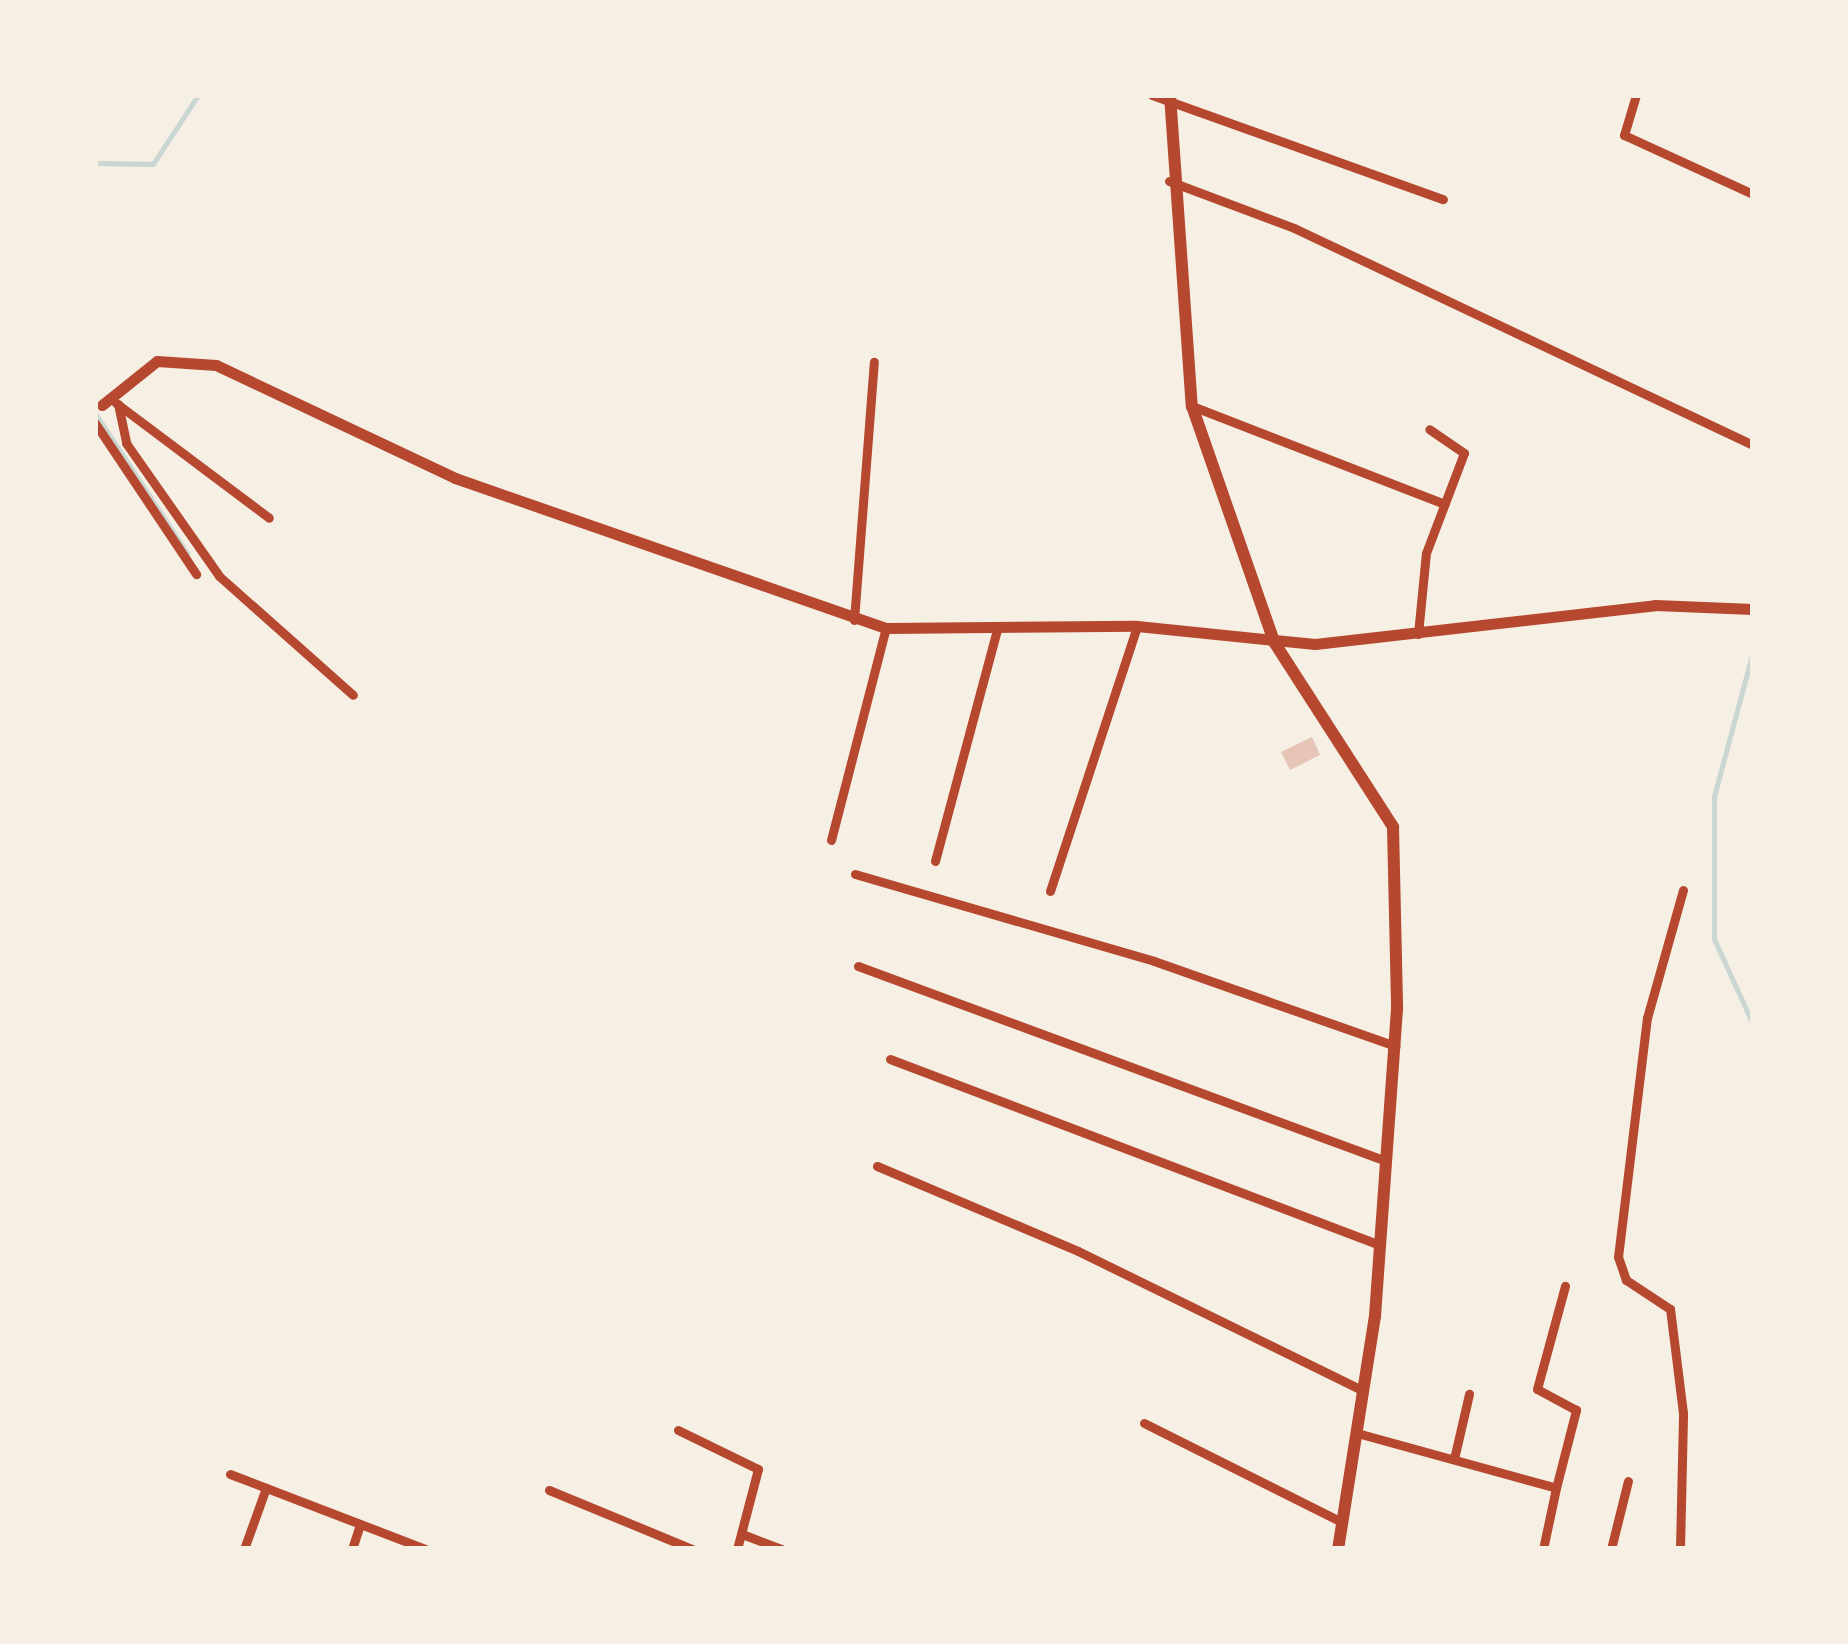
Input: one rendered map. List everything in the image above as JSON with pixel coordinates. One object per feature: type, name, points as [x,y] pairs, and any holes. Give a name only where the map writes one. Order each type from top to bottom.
[{"type":"main road","points":[[1169,98],[1170,181],[1192,406],[1274,642],[1393,826],[1394,1046],[1380,1245],[1364,1392],[1338,1549]]},
{"type":"street","points":[[1152,95],[1442,199]]},
{"type":"street","points":[[1636,95],[1624,135],[1753,194]]},
{"type":"street","points":[[1170,181],[1294,228],[1753,446]]},
{"type":"street","points":[[106,404],[171,357],[216,366],[456,478],[854,622],[886,628],[1136,626],[1274,642],[1418,634],[1655,605],[1750,609]]},
{"type":"street","points":[[854,622],[874,362]]},
{"type":"street","points":[[106,404],[269,518]]},
{"type":"street","points":[[106,404],[126,443],[218,576],[354,696]]},
{"type":"street","points":[[1192,406],[1445,504]]},
{"type":"street","points":[[95,423],[196,574]]},
{"type":"street","points":[[1418,634],[1426,553],[1464,453],[1428,429]]},
{"type":"street","points":[[935,861],[998,626]]},
{"type":"street","points":[[1050,891],[1136,626]]},
{"type":"street","points":[[831,840],[886,628]]},
{"type":"street","points":[[855,874],[1154,961],[1394,1046]]},
{"type":"street","points":[[1680,1549],[1683,1413],[1670,1309],[1626,1280],[1618,1257],[1647,1018],[1683,890]]},
{"type":"street","points":[[858,966],[1386,1161]]},
{"type":"street","points":[[890,1059],[1380,1245]]},
{"type":"street","points":[[877,1166],[1078,1251],[1364,1392]]},
{"type":"street","points":[[1543,1549],[1576,1410],[1538,1388],[1565,1286]]},
{"type":"street","points":[[1454,1459],[1469,1394]]},
{"type":"street","points":[[1144,1423],[1342,1522]]},
{"type":"street","points":[[678,1430],[758,1469],[736,1549]]},
{"type":"street","points":[[1357,1432],[1556,1488]]},
{"type":"street","points":[[230,1474],[425,1549]]},
{"type":"street","points":[[1611,1549],[1628,1481]]},
{"type":"street","points":[[244,1549],[266,1488]]},
{"type":"street","points":[[549,1490],[692,1549]]},
{"type":"street","points":[[352,1549],[360,1524]]},
{"type":"street","points":[[742,1534],[781,1549]]},
{"type":"building","points":[[1312,737],[1320,755],[1290,770],[1281,752]]},
{"type":"waterway","points":[[95,163],[153,164],[198,95]]},
{"type":"waterway","points":[[95,413],[187,553]]},
{"type":"waterway","points":[[1753,651],[1714,797],[1714,939],[1753,1024]]}]
